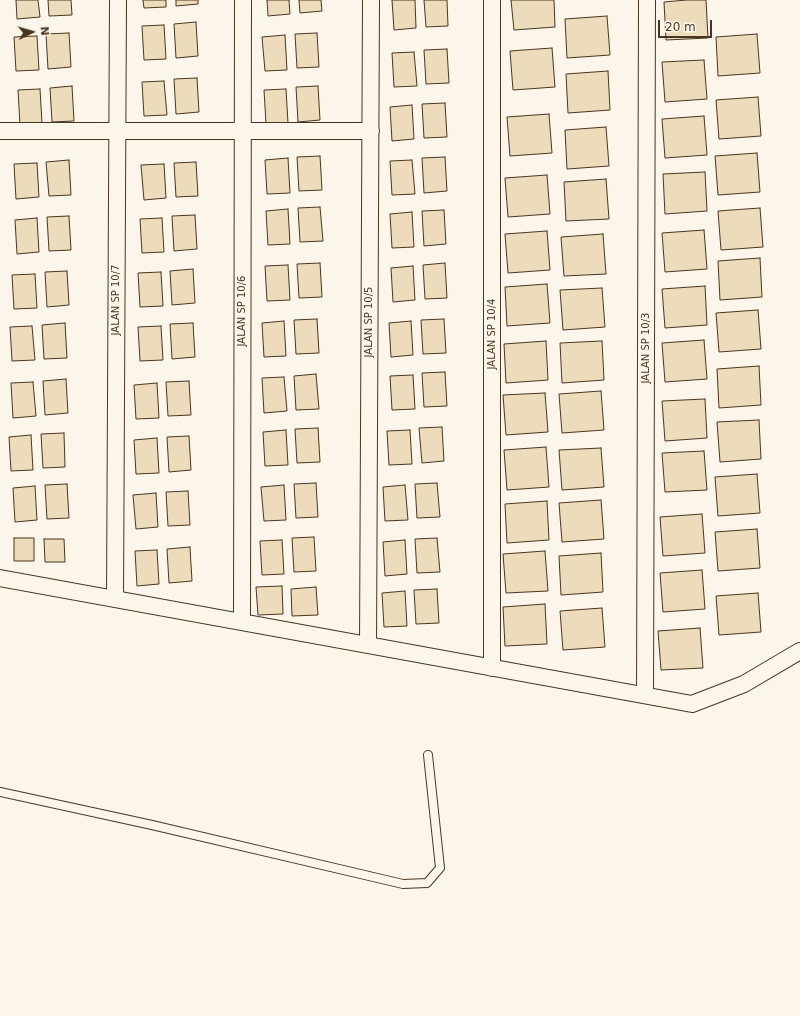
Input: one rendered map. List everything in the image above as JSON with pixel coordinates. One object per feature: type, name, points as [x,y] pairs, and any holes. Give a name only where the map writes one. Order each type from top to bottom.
[{"type":"street","name":"JALAN SP 10/7","points":[[115,599],[118,0]]},
{"type":"street","name":"JALAN SP 10/6","points":[[242,622],[243,0]]},
{"type":"street","name":"JALAN SP 10/5","points":[[368,645],[371,0]]},
{"type":"street","name":"JALAN SP 10/4","points":[[492,0],[492,668]]},
{"type":"street","name":"JALAN SP 10/3","points":[[645,696],[647,0]]},
{"type":"street","points":[[0,131],[370,131]]},
{"type":"street","points":[[0,578],[692,704],[744,684],[800,651]]},
{"type":"lane","points":[[0,792],[152,825],[403,884],[427,883],[440,868],[428,755]]},
{"type":"building","points":[[16,0],[38,0],[40,17],[17,19]]},
{"type":"building","points":[[48,0],[71,0],[72,15],[49,16]]},
{"type":"building","points":[[143,0],[166,0],[166,7],[144,8]]},
{"type":"building","points":[[176,0],[198,0],[198,4],[176,6]]},
{"type":"building","points":[[267,0],[289,0],[290,14],[268,16]]},
{"type":"building","points":[[299,0],[321,0],[322,11],[300,13]]},
{"type":"building","points":[[392,0],[415,0],[416,28],[394,30]]},
{"type":"building","points":[[424,0],[447,0],[448,26],[426,27]]},
{"type":"building","points":[[511,0],[554,0],[555,27],[514,30]]},
{"type":"building","points":[[706,0],[708,38],[666,40],[664,2]]},
{"type":"building","points":[[607,16],[610,55],[567,58],[565,19]]},
{"type":"building","points":[[196,22],[198,56],[176,58],[174,24]]},
{"type":"building","points":[[164,25],[166,59],[144,60],[142,26]]},
{"type":"building","points":[[69,33],[71,67],[48,69],[46,34]]},
{"type":"building","points":[[317,33],[319,67],[297,68],[295,34]]},
{"type":"building","points":[[757,34],[760,73],[718,76],[716,37]]},
{"type":"building","points":[[285,35],[287,70],[265,71],[262,37]]},
{"type":"building","points":[[37,36],[39,70],[16,71],[14,37]]},
{"type":"building","points":[[552,48],[555,87],[513,90],[510,51]]},
{"type":"building","points":[[447,49],[449,83],[426,84],[424,50]]},
{"type":"building","points":[[414,52],[417,86],[394,87],[392,53]]},
{"type":"building","points":[[704,60],[707,99],[665,102],[662,62]]},
{"type":"building","points":[[608,71],[610,110],[568,113],[566,74]]},
{"type":"building","points":[[197,78],[199,112],[176,114],[174,79]]},
{"type":"building","points":[[164,81],[167,115],[144,116],[142,82]]},
{"type":"building","points":[[72,86],[74,121],[52,122],[50,88]]},
{"type":"building","points":[[318,86],[320,120],[298,122],[296,87]]},
{"type":"building","points":[[40,89],[42,123],[20,125],[18,90]]},
{"type":"building","points":[[286,89],[288,123],[266,124],[264,90]]},
{"type":"building","points":[[758,97],[761,136],[719,139],[716,100]]},
{"type":"building","points":[[445,103],[447,137],[424,138],[422,104]]},
{"type":"building","points":[[412,105],[414,139],[392,141],[390,107]]},
{"type":"building","points":[[549,114],[552,153],[510,156],[507,117]]},
{"type":"building","points":[[704,116],[707,155],[665,158],[662,119]]},
{"type":"building","points":[[606,127],[609,166],[567,169],[565,130]]},
{"type":"building","points":[[757,153],[760,192],[718,195],[715,156]]},
{"type":"building","points":[[320,156],[322,190],[299,191],[297,157]]},
{"type":"building","points":[[445,157],[447,191],[424,193],[422,158]]},
{"type":"building","points":[[288,158],[290,193],[267,194],[265,160]]},
{"type":"building","points":[[69,160],[71,195],[49,196],[46,162]]},
{"type":"building","points":[[412,160],[415,194],[392,195],[390,161]]},
{"type":"building","points":[[196,162],[198,196],[176,197],[174,163]]},
{"type":"building","points":[[37,163],[39,197],[16,199],[14,164]]},
{"type":"building","points":[[164,164],[166,198],[144,200],[141,165]]},
{"type":"building","points":[[705,172],[707,211],[665,214],[663,174]]},
{"type":"building","points":[[547,175],[550,214],[508,217],[505,178]]},
{"type":"building","points":[[606,179],[609,219],[566,221],[564,182]]},
{"type":"building","points":[[320,207],[323,241],[300,242],[298,208]]},
{"type":"building","points":[[760,208],[763,247],[721,250],[718,211]]},
{"type":"building","points":[[288,209],[290,244],[268,245],[266,211]]},
{"type":"building","points":[[444,210],[446,244],[424,246],[422,211]]},
{"type":"building","points":[[412,212],[414,247],[392,248],[390,214]]},
{"type":"building","points":[[195,215],[197,249],[174,251],[172,216]]},
{"type":"building","points":[[69,216],[71,250],[49,251],[47,217]]},
{"type":"building","points":[[37,218],[39,252],[17,254],[15,220]]},
{"type":"building","points":[[162,218],[164,252],[142,253],[140,219]]},
{"type":"building","points":[[704,230],[707,269],[665,272],[662,233]]},
{"type":"building","points":[[547,231],[550,270],[508,273],[505,234]]},
{"type":"building","points":[[603,234],[606,274],[564,276],[561,237]]},
{"type":"building","points":[[760,258],[762,297],[720,300],[718,261]]},
{"type":"building","points":[[320,263],[322,297],[299,298],[297,264]]},
{"type":"building","points":[[445,263],[447,298],[425,299],[423,265]]},
{"type":"building","points":[[288,265],[290,300],[267,301],[265,266]]},
{"type":"building","points":[[413,266],[415,300],[393,302],[391,268]]},
{"type":"building","points":[[193,269],[195,303],[172,305],[170,271]]},
{"type":"building","points":[[67,271],[69,305],[47,307],[45,272]]},
{"type":"building","points":[[161,272],[163,306],[140,307],[138,273]]},
{"type":"building","points":[[35,274],[37,308],[14,309],[12,275]]},
{"type":"building","points":[[547,284],[550,323],[507,326],[505,287]]},
{"type":"building","points":[[705,286],[707,325],[665,328],[662,289]]},
{"type":"building","points":[[602,288],[605,327],[563,330],[560,290]]},
{"type":"building","points":[[758,310],[761,349],[719,352],[716,313]]},
{"type":"building","points":[[317,319],[319,353],[296,354],[294,320]]},
{"type":"building","points":[[444,319],[446,353],[423,354],[421,320]]},
{"type":"building","points":[[284,321],[286,356],[264,357],[262,323]]},
{"type":"building","points":[[411,321],[413,355],[391,357],[389,323]]},
{"type":"building","points":[[65,323],[67,358],[44,359],[42,325]]},
{"type":"building","points":[[193,323],[195,357],[172,359],[170,324]]},
{"type":"building","points":[[32,326],[35,360],[12,361],[10,327]]},
{"type":"building","points":[[161,326],[163,360],[140,361],[138,327]]},
{"type":"building","points":[[704,340],[707,379],[665,382],[662,343]]},
{"type":"building","points":[[546,341],[548,380],[506,383],[504,344]]},
{"type":"building","points":[[602,341],[604,380],[562,383],[560,343]]},
{"type":"building","points":[[759,366],[761,405],[719,408],[717,369]]},
{"type":"building","points":[[445,372],[447,406],[424,407],[422,373]]},
{"type":"building","points":[[316,374],[319,409],[296,410],[294,376]]},
{"type":"building","points":[[413,375],[415,409],[392,410],[390,376]]},
{"type":"building","points":[[284,377],[287,411],[264,413],[262,378]]},
{"type":"building","points":[[66,379],[68,413],[45,415],[43,381]]},
{"type":"building","points":[[189,381],[191,415],[168,416],[166,382]]},
{"type":"building","points":[[33,382],[36,416],[13,418],[11,383]]},
{"type":"building","points":[[157,383],[159,418],[136,419],[134,385]]},
{"type":"building","points":[[601,391],[604,430],[562,433],[559,394]]},
{"type":"building","points":[[545,393],[548,432],[506,435],[503,395]]},
{"type":"building","points":[[705,399],[707,438],[665,441],[662,401]]},
{"type":"building","points":[[759,420],[761,459],[720,462],[717,422]]},
{"type":"building","points":[[442,427],[444,461],[422,463],[419,428]]},
{"type":"building","points":[[318,428],[320,462],[297,463],[295,429]]},
{"type":"building","points":[[286,430],[288,465],[265,466],[263,432]]},
{"type":"building","points":[[410,430],[412,464],[389,465],[387,431]]},
{"type":"building","points":[[64,433],[65,467],[43,468],[41,434]]},
{"type":"building","points":[[31,435],[33,470],[11,471],[9,437]]},
{"type":"building","points":[[189,436],[191,470],[169,472],[167,437]]},
{"type":"building","points":[[157,438],[159,473],[136,474],[134,440]]},
{"type":"building","points":[[546,447],[549,487],[507,490],[504,450]]},
{"type":"building","points":[[601,448],[604,487],[562,490],[559,450]]},
{"type":"building","points":[[704,451],[707,490],[665,492],[662,453]]},
{"type":"building","points":[[757,474],[760,513],[718,516],[715,477]]},
{"type":"building","points":[[316,483],[318,517],[296,518],[294,484]]},
{"type":"building","points":[[437,483],[440,517],[417,518],[415,484]]},
{"type":"building","points":[[67,484],[69,518],[47,519],[45,485]]},
{"type":"building","points":[[284,485],[286,520],[264,521],[261,487]]},
{"type":"building","points":[[405,485],[408,520],[385,521],[383,487]]},
{"type":"building","points":[[35,486],[37,520],[15,522],[13,488]]},
{"type":"building","points":[[188,491],[190,525],[168,526],[166,492]]},
{"type":"building","points":[[156,493],[158,527],[136,529],[133,495]]},
{"type":"building","points":[[601,500],[604,539],[562,542],[559,503]]},
{"type":"building","points":[[547,501],[549,540],[507,543],[505,504]]},
{"type":"building","points":[[702,514],[705,553],[663,556],[660,517]]},
{"type":"building","points":[[757,529],[760,568],[718,571],[715,532]]},
{"type":"building","points":[[314,537],[316,571],[294,572],[292,538]]},
{"type":"building","points":[[14,538],[34,538],[34,561],[14,561]]},
{"type":"building","points":[[437,538],[440,572],[417,573],[415,539]]},
{"type":"building","points":[[44,539],[64,539],[65,562],[45,562]]},
{"type":"building","points":[[282,540],[284,574],[262,575],[260,541]]},
{"type":"building","points":[[405,540],[407,574],[385,576],[383,542]]},
{"type":"building","points":[[190,547],[192,581],[169,583],[167,549]]},
{"type":"building","points":[[157,550],[159,584],[137,586],[135,551]]},
{"type":"building","points":[[545,551],[548,591],[506,593],[503,554]]},
{"type":"building","points":[[601,553],[603,592],[561,595],[559,556]]},
{"type":"building","points":[[702,570],[705,609],[663,612],[660,573]]},
{"type":"building","points":[[282,586],[283,614],[258,615],[256,587]]},
{"type":"building","points":[[316,587],[318,615],[292,616],[291,589]]},
{"type":"building","points":[[437,589],[439,623],[416,624],[414,590]]},
{"type":"building","points":[[405,591],[407,626],[384,627],[382,593]]},
{"type":"building","points":[[758,593],[761,632],[719,635],[716,596]]},
{"type":"building","points":[[545,604],[547,644],[505,646],[503,607]]},
{"type":"building","points":[[602,608],[605,647],[563,650],[560,611]]},
{"type":"building","points":[[700,628],[703,668],[661,670],[658,631]]}]
